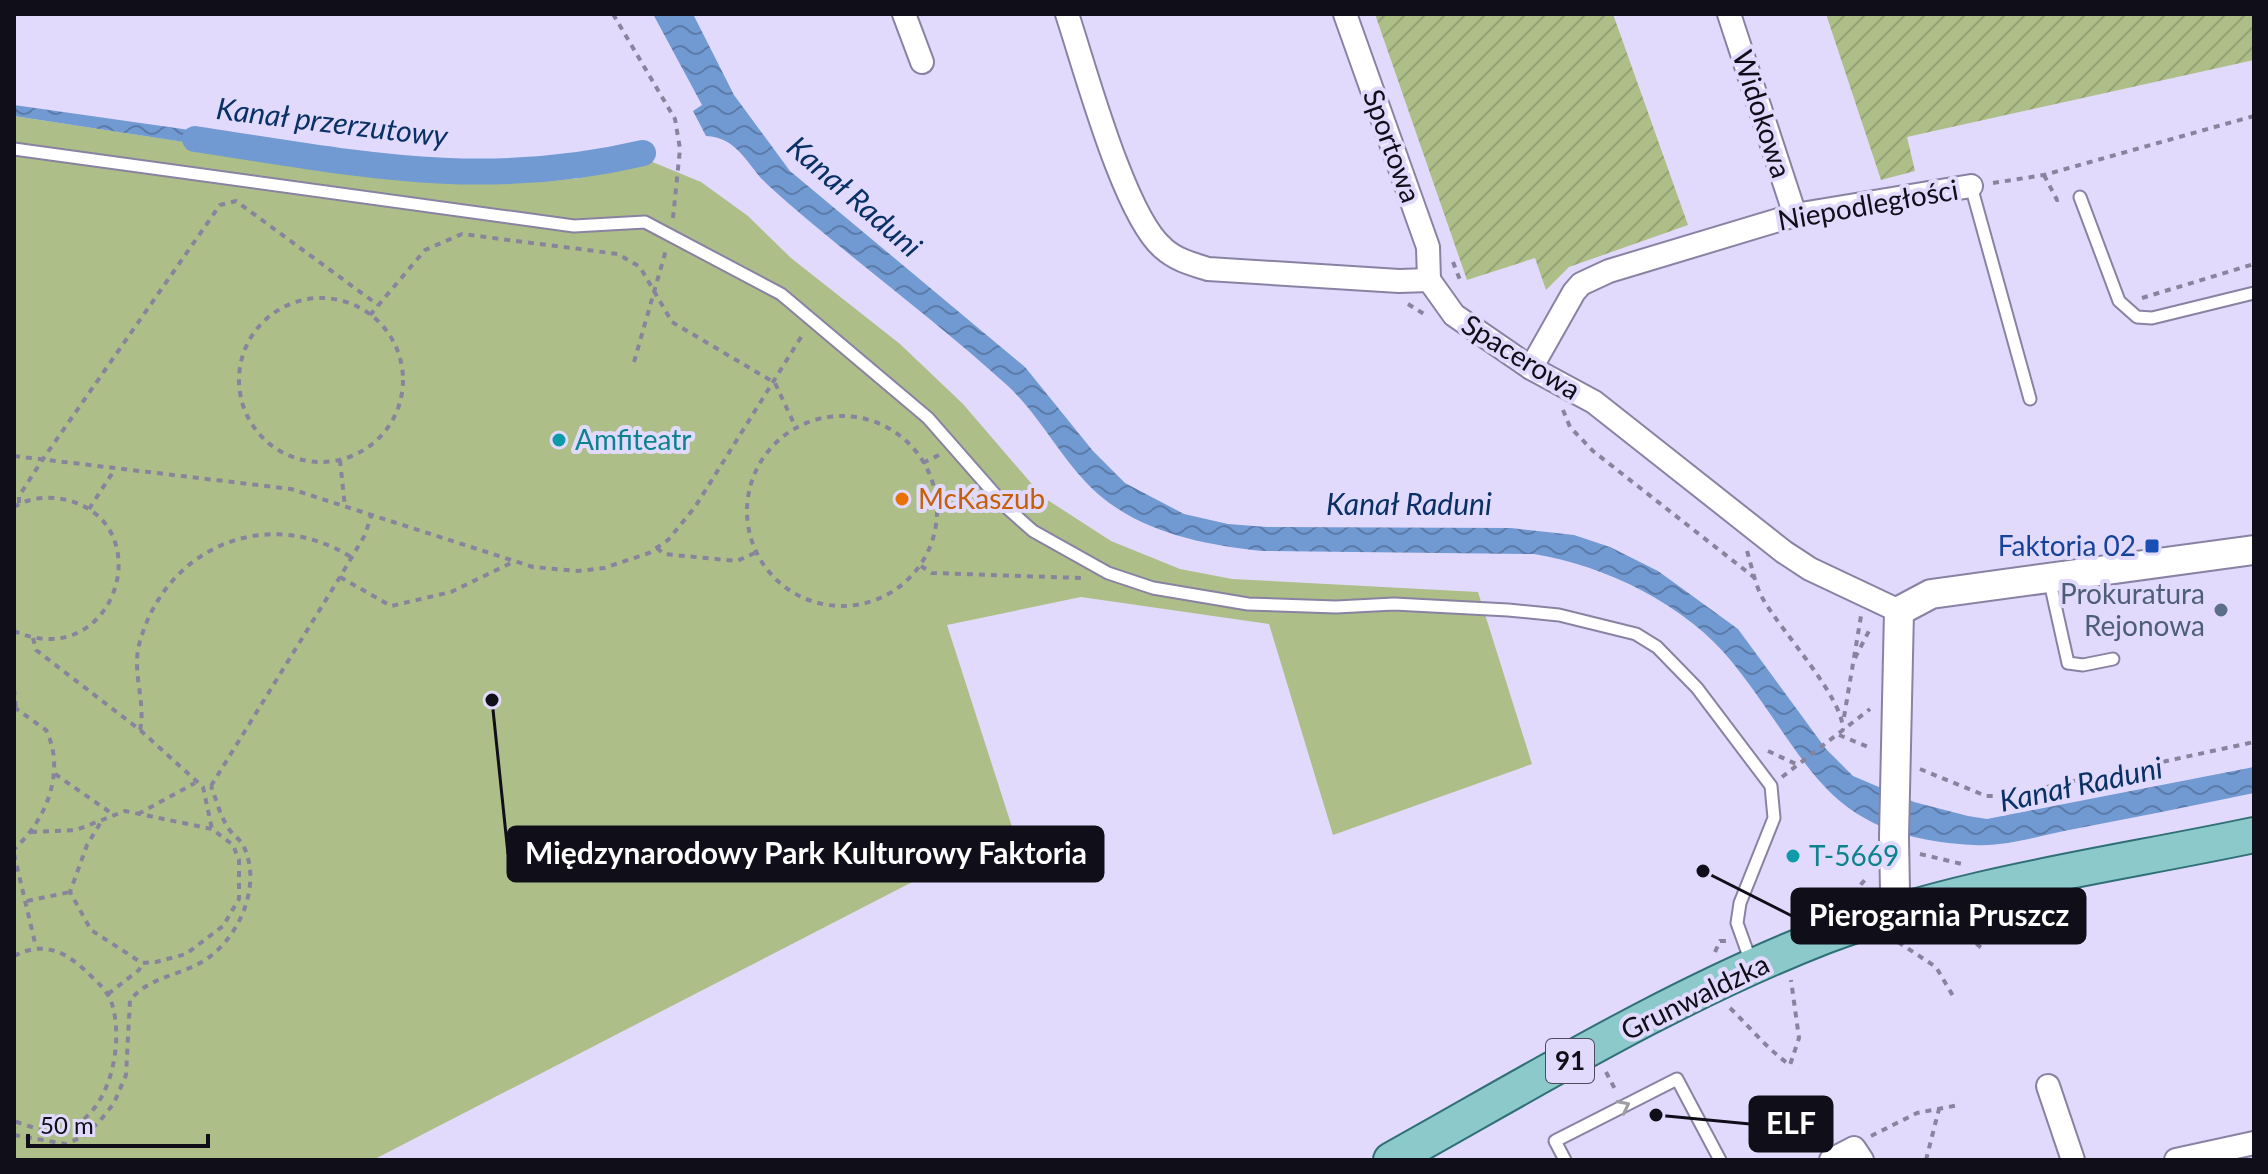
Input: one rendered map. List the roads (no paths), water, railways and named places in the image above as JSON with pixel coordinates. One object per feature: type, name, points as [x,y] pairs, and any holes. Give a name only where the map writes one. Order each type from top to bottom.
[{"type":"main road","name":"Grunwaldzka","points":[[1391,1160],[1672,1004],[1757,961],[2254,835]]},
{"type":"street","points":[[904,14],[922,62]]},
{"type":"street","points":[[1067,14],[1136,213],[1164,249],[1183,261],[1208,269],[1399,281],[1429,280]]},
{"type":"street","name":"Sportowa","points":[[1345,14],[1428,247],[1429,280]]},
{"type":"street","name":"Widokowa","points":[[1729,14],[1795,215]]},
{"type":"street","name":"Niepodległości","points":[[1531,368],[1581,284],[1609,271],[1795,215],[1971,186]]},
{"type":"street","name":"Spacerowa","points":[[1429,280],[1454,315],[1531,368],[1594,402],[1784,552],[1810,569],[1899,611]]},
{"type":"street","points":[[1901,923],[1895,891],[1902,844],[1899,611],[1931,594],[2254,550]]},
{"type":"street","points":[[2048,1086],[2073,1160]]},
{"type":"street","points":[[2176,1160],[2254,1143]]},
{"type":"street","points":[[1831,1160],[1858,1154]]},
{"type":"lane","points":[[14,149],[574,226],[645,222],[781,294],[928,418],[1006,507],[1033,531],[1108,573],[1153,588],[1248,604],[1336,607],[1394,604],[1508,610],[1559,615],[1636,634],[1657,647],[1697,688],[1771,786],[1774,818],[1740,903],[1737,923],[1757,961]]},
{"type":"lane","points":[[1971,186],[2030,399]]},
{"type":"lane","points":[[2080,197],[2121,304],[2137,317],[2152,318],[2254,293]]},
{"type":"lane","points":[[2049,577],[2068,663],[2083,665],[2113,659]]},
{"type":"lane","points":[[1565,1160],[1555,1141],[1677,1079],[1720,1160]]},
{"type":"water","points":[[653,14],[693,14],[734,95],[790,171],[1025,367],[1093,451],[1125,483],[1184,514],[1228,524],[1267,527],[1511,528],[1574,535],[1610,547],[1658,571],[1738,629],[1826,749],[1853,776],[1914,802],[1987,819],[2254,767],[2254,793],[2008,843],[1974,845],[1923,839],[1883,827],[1852,810],[1826,788],[1713,641],[1668,606],[1616,578],[1561,559],[1534,554],[1262,551],[1197,541],[1135,519],[1085,482],[1008,386],[799,213],[762,179],[735,148],[727,142],[706,136],[693,111],[702,105]]},
{"type":"water","points":[[14,105],[232,136],[230,149],[14,116]]},
{"type":"waterway","name":"Kanał przerzutowy","points":[[195,139],[365,164],[473,172],[584,164],[643,153]]},
{"type":"place","name":"Amfiteatr","points":[[559,440]]},
{"type":"place","name":"McKaszub","points":[[902,499]]},
{"type":"place","name":"Faktoria 02","points":[[2152,546]]},
{"type":"place","name":"Prokuratura Rejonowa","points":[[2221,610]]},
{"type":"place","name":"Międzynarodowy Park Kulturowy Faktoria","points":[[492,700]]},
{"type":"place","name":"T-5669","points":[[1793,856]]},
{"type":"place","name":"Pierogarnia Pruszcz","points":[[1703,871]]},
{"type":"place","name":"ELF","points":[[1656,1115]]},
{"type":"water label","name":"Kanał Raduni","points":[[854,197]]},
{"type":"water label","name":"Kanał Raduni","points":[[1409,505]]},
{"type":"water label","name":"Kanał Raduni","points":[[2081,785]]}]
